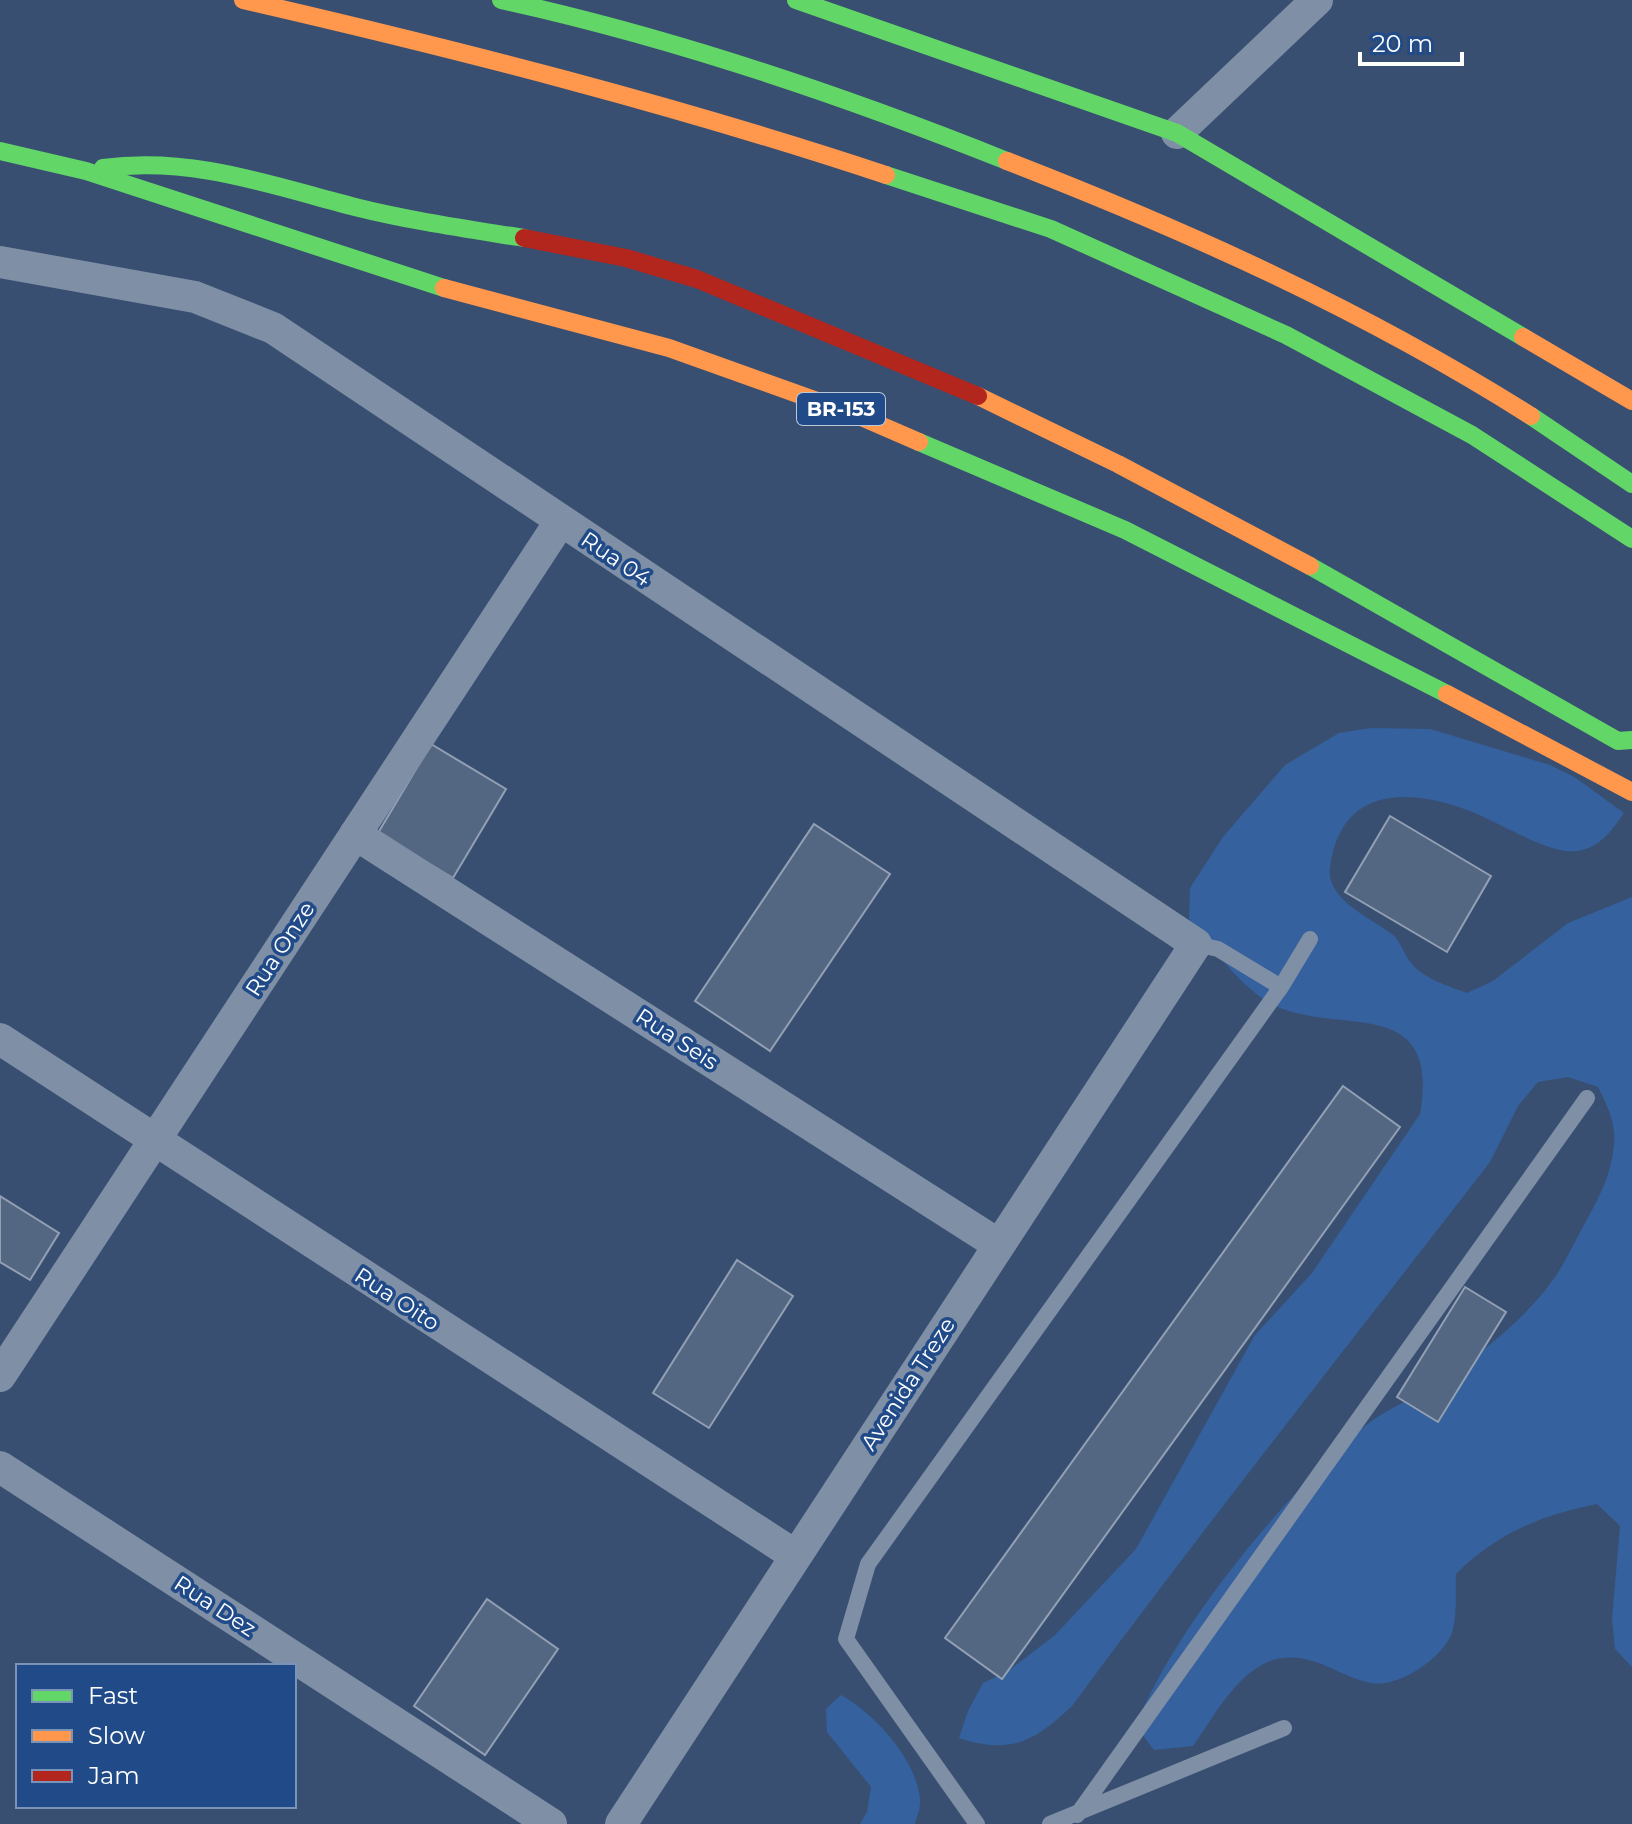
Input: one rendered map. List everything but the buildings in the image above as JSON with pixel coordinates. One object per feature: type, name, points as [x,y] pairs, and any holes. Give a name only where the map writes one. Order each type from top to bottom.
[{"type":"main road","points":[[243,0],[476,54],[765,135],[1051,229],[1299,342],[1472,435],[1632,539]]},
{"type":"main road","points":[[501,0],[692,49],[882,110],[1258,264],[1438,360],[1566,438],[1632,484]]},
{"type":"main road","points":[[796,0],[1177,133],[1632,401]]},
{"type":"main road","name":"BR-153","points":[[0,151],[86,171],[460,293],[669,348],[859,416],[1125,530],[1362,649],[1632,792]]},
{"type":"main road","points":[[86,171],[134,161],[180,166],[287,187],[384,214],[507,234],[661,267],[897,358],[1062,432],[1301,560],[1618,741],[1632,740]]},
{"type":"street","points":[[1177,133],[1317,0]]},
{"type":"street","name":"Rua 04","points":[[0,262],[195,297],[273,328],[1196,944]]},
{"type":"street","name":"Rua Onze","points":[[0,1376],[560,522]]},
{"type":"street","name":"Rua Seis","points":[[355,834],[999,1245]]},
{"type":"street","name":"Avenida Treze","points":[[621,1824],[1196,944]]},
{"type":"street","name":"Rua Oito","points":[[0,1039],[153,1142],[796,1556]]},
{"type":"street","name":"Rua Dez","points":[[0,1467],[551,1824]]},
{"type":"lane","points":[[977,1824],[846,1639],[868,1564],[1281,987],[1310,939]]},
{"type":"lane","points":[[1196,944],[1218,949],[1281,987]]},
{"type":"lane","points":[[1077,1815],[1587,1098]]},
{"type":"lane","points":[[1050,1824],[1284,1728]]},
{"type":"shaded area","points":[[1371,728],[1430,729],[1550,765],[1576,778],[1624,813],[1599,842],[1586,849],[1566,851],[1539,843],[1446,803],[1401,797],[1380,800],[1363,808],[1348,821],[1337,841],[1330,879],[1342,899],[1398,940],[1420,972],[1467,993],[1493,981],[1568,923],[1632,897],[1632,1667],[1615,1649],[1612,1619],[1620,1526],[1597,1504],[1520,1528],[1471,1560],[1456,1574],[1453,1628],[1446,1644],[1438,1654],[1405,1677],[1371,1683],[1306,1659],[1283,1658],[1268,1662],[1242,1680],[1193,1746],[1154,1750],[1136,1726],[1175,1649],[1202,1609],[1231,1569],[1295,1494],[1367,1425],[1439,1382],[1500,1336],[1529,1309],[1557,1274],[1600,1195],[1611,1165],[1614,1144],[1612,1121],[1598,1087],[1568,1077],[1538,1082],[1518,1106],[1490,1162],[1072,1706],[1045,1729],[1020,1742],[993,1745],[959,1738],[968,1711],[983,1683],[1008,1671],[1054,1636],[1136,1549],[1255,1335],[1312,1273],[1420,1114],[1422,1076],[1415,1050],[1401,1035],[1380,1026],[1301,1014],[1276,1006],[1240,979],[1189,919],[1190,888],[1223,837],[1285,765],[1339,733]]},
{"type":"shaded area","points":[[841,1695],[880,1726],[911,1769],[920,1799],[915,1824],[860,1824],[867,1812],[871,1787],[827,1732],[826,1709]]},
{"type":"traffic: fast","points":[[501,0],[630,32],[757,70],[883,113],[1007,161]]},
{"type":"traffic: fast","points":[[796,0],[1177,133],[1523,337]]},
{"type":"traffic: fast","points":[[0,151],[86,171],[444,288]]},
{"type":"traffic: fast","points":[[103,168],[136,165],[199,169],[397,216],[524,238]]},
{"type":"traffic: fast","points":[[886,175],[1051,229],[1286,335],[1472,435],[1632,539]]},
{"type":"traffic: fast","points":[[1531,416],[1632,484]]},
{"type":"traffic: fast","points":[[919,442],[1125,530],[1447,694]]},
{"type":"traffic: fast","points":[[1310,566],[1618,741],[1632,740]]},
{"type":"traffic: slow","points":[[243,0],[567,80],[727,125],[886,175]]},
{"type":"traffic: slow","points":[[1007,161],[1209,245],[1341,308],[1531,416]]},
{"type":"traffic: slow","points":[[444,288],[669,348],[859,416],[919,442]]},
{"type":"traffic: slow","points":[[1523,337],[1632,401]]},
{"type":"traffic: slow","points":[[978,396],[1118,464],[1310,566]]},
{"type":"traffic: slow","points":[[1447,694],[1632,792]]},
{"type":"traffic: jam","points":[[524,238],[626,258],[697,279],[978,396]]}]
